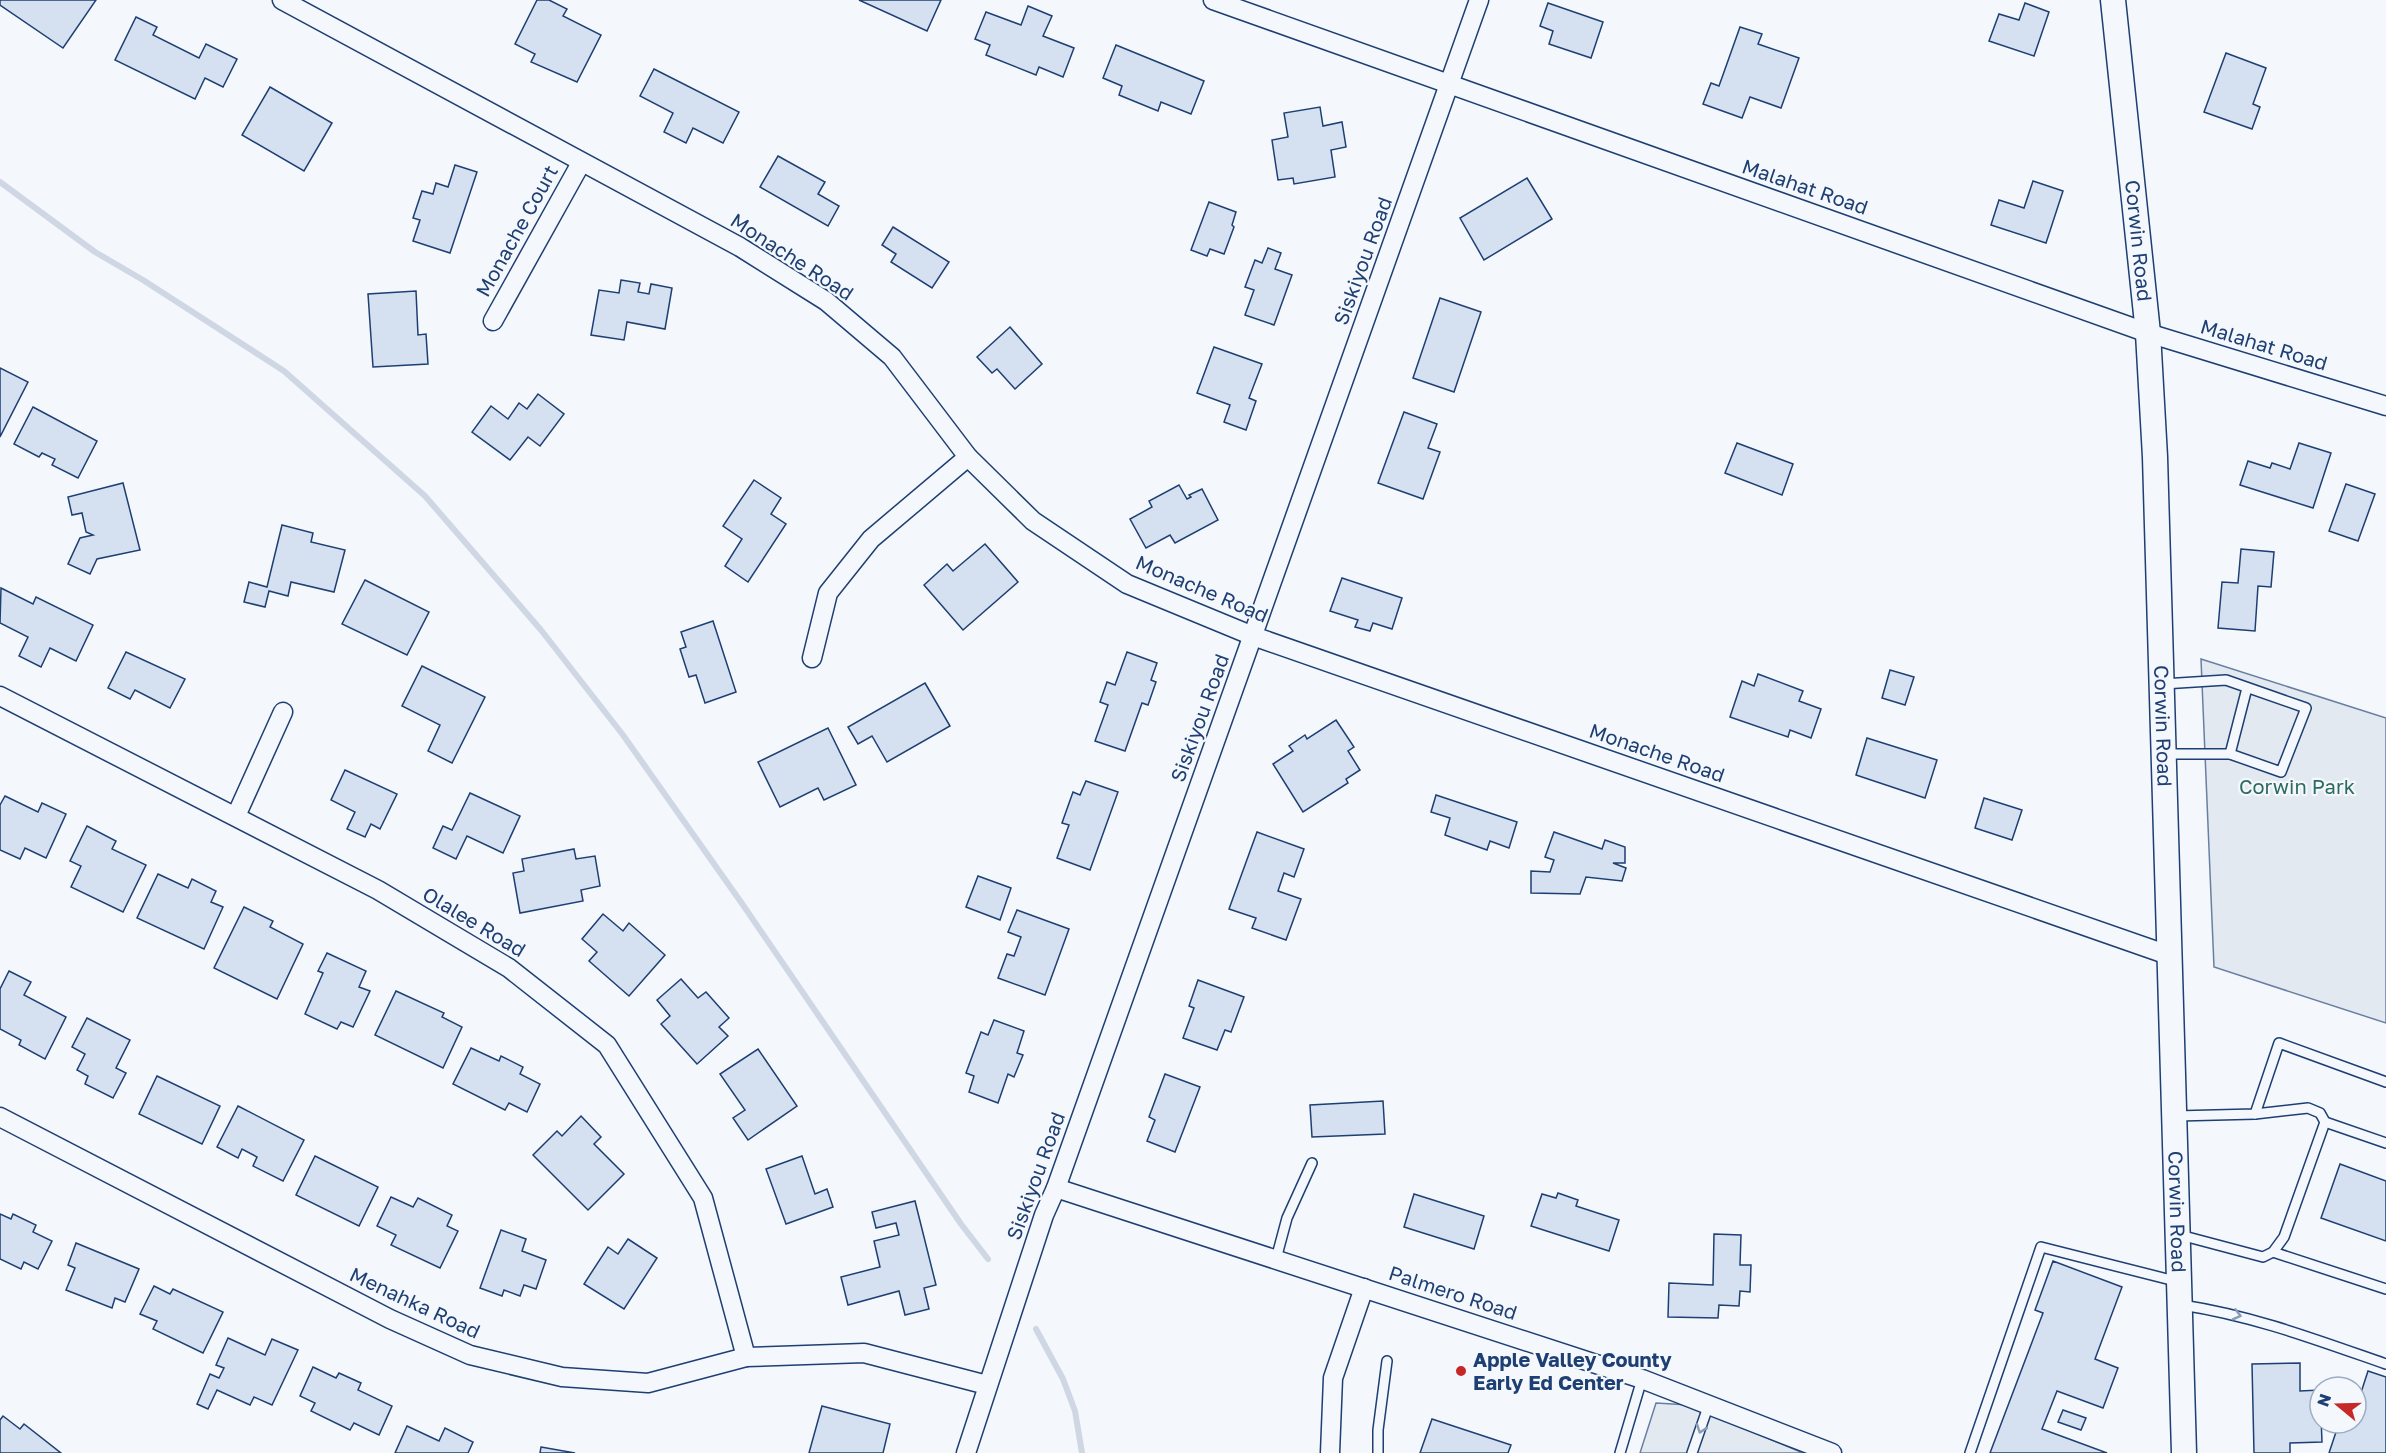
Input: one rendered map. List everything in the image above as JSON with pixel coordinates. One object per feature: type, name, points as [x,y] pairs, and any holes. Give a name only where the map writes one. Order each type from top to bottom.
[{"type":"main road","name":"Corwin Road","points":[[2113,0],[2148,333],[2155,457],[2184,1453]]},
{"type":"street","name":"Monache Road","points":[[282,0],[740,247],[826,301],[892,357],[968,457],[1034,520],[1127,584],[1253,636],[2171,956]]},
{"type":"street","name":"Malahat Road","points":[[1213,0],[2148,333],[2386,406]]},
{"type":"street","name":"Siskiyou Road","points":[[966,1453],[1044,1215],[1056,1188],[1479,0]]},
{"type":"street","name":"Monache Court","points":[[493,321],[581,163]]},
{"type":"street","points":[[812,658],[828,593],[871,539],[968,457]]},
{"type":"street","name":"Olalee Road","points":[[0,696],[378,890],[509,968],[607,1046],[703,1198],[746,1357]]},
{"type":"street","points":[[236,816],[283,712]]},
{"type":"street","name":"Menahka Road","points":[[0,1117],[390,1319],[470,1355],[562,1377],[648,1383],[746,1357],[864,1353],[987,1385]]},
{"type":"street","name":"Palmero Road","points":[[1056,1188],[1642,1379],[1832,1453]]},
{"type":"street","points":[[1330,1453],[1333,1378],[1364,1288]]},
{"type":"lane","points":[[2162,684],[2226,680],[2306,708],[2281,772],[2230,754],[2163,754]]},
{"type":"lane","points":[[2230,754],[2247,688]]},
{"type":"lane","points":[[2255,1114],[2278,1043],[2386,1082]]},
{"type":"lane","points":[[2175,1116],[2255,1114],[2307,1108],[2320,1113],[2325,1122],[2386,1143]]},
{"type":"lane","points":[[2178,1234],[2263,1257],[2273,1252],[2284,1237],[2325,1122]]},
{"type":"lane","points":[[1276,1259],[1287,1218],[1311,1163]]},
{"type":"lane","points":[[1970,1453],[2041,1247],[2179,1293],[2224,1311],[2257,1319],[2386,1364]]},
{"type":"lane","points":[[2273,1252],[2386,1289]]},
{"type":"lane","points":[[1378,1453],[1378,1430],[1387,1361]]},
{"type":"lane","points":[[1620,1453],[1642,1379]]},
{"type":"lane","points":[[1692,1453],[1709,1404]]},
{"type":"green space","name":"Corwin Park","points":[[2201,659],[2386,718],[2386,1023],[2214,967]]},
{"type":"green space","points":[[1656,1403],[1689,1405],[1803,1453],[1640,1453]]},
{"type":"building","points":[[0,0],[96,0],[63,48],[0,5]]},
{"type":"building","points":[[537,0],[549,0],[567,9],[563,16],[601,35],[577,82],[531,62],[535,54],[515,44]]},
{"type":"building","points":[[859,0],[941,0],[927,31]]},
{"type":"building","points":[[1548,3],[1603,22],[1591,58],[1549,44],[1553,31],[1540,26]]},
{"type":"building","points":[[2025,3],[2049,12],[2034,56],[1989,41],[1999,14],[2019,20]]},
{"type":"building","points":[[1028,6],[1052,16],[1043,36],[1074,48],[1063,77],[1039,67],[1036,75],[986,55],[990,45],[975,39],[986,12],[1021,25]]},
{"type":"building","points":[[136,17],[157,27],[153,35],[199,58],[206,44],[237,59],[223,87],[205,78],[195,99],[115,60]]},
{"type":"building","points":[[1740,27],[1762,34],[1758,44],[1799,58],[1781,108],[1750,97],[1742,118],[1703,104],[1711,83],[1719,86]]},
{"type":"building","points":[[1116,45],[1204,81],[1191,114],[1161,102],[1158,111],[1119,95],[1122,86],[1103,78]]},
{"type":"building","points":[[2226,53],[2266,68],[2253,104],[2260,107],[2252,129],[2204,112]]},
{"type":"building","points":[[654,69],[739,112],[723,143],[693,128],[686,143],[664,132],[673,113],[640,96]]},
{"type":"building","points":[[270,87],[332,123],[304,171],[242,135]]},
{"type":"building","points":[[1320,107],[1323,126],[1342,122],[1346,147],[1331,150],[1335,177],[1294,184],[1293,178],[1278,180],[1272,140],[1288,137],[1284,113]]},
{"type":"building","points":[[778,156],[825,182],[818,194],[839,206],[828,226],[760,187]]},
{"type":"building","points":[[455,165],[477,172],[450,253],[413,241],[420,220],[413,218],[422,191],[433,194],[436,183],[448,187]]},
{"type":"building","points":[[1527,178],[1552,219],[1484,260],[1460,218]]},
{"type":"building","points":[[2033,181],[2063,191],[2046,243],[1991,225],[1999,200],[2024,208]]},
{"type":"building","points":[[1209,202],[1236,212],[1232,225],[1234,227],[1224,254],[1210,249],[1207,256],[1191,250]]},
{"type":"building","points":[[893,227],[949,262],[932,288],[891,262],[896,254],[882,245]]},
{"type":"building","points":[[1268,248],[1281,253],[1275,269],[1292,275],[1274,325],[1245,315],[1254,290],[1245,287],[1255,260],[1262,263]]},
{"type":"building","points":[[621,280],[640,283],[638,292],[649,294],[651,284],[672,288],[665,329],[627,322],[624,340],[591,335],[599,290],[619,293]]},
{"type":"building","points":[[416,291],[418,335],[426,334],[428,364],[373,367],[368,294]]},
{"type":"building","points":[[1440,298],[1481,312],[1454,392],[1413,378]]},
{"type":"building","points":[[1010,327],[1042,364],[1015,389],[997,369],[992,373],[977,357]]},
{"type":"building","points":[[1214,347],[1262,364],[1249,398],[1256,401],[1246,430],[1224,422],[1230,405],[1197,393]]},
{"type":"building","points":[[0,368],[28,382],[0,437]]},
{"type":"building","points":[[538,394],[564,414],[540,446],[528,437],[510,460],[472,432],[491,406],[508,419],[519,403],[527,409]]},
{"type":"building","points":[[33,407],[97,441],[78,478],[52,465],[55,459],[42,453],[39,457],[14,444]]},
{"type":"building","points":[[1404,412],[1437,424],[1428,448],[1440,452],[1423,499],[1378,483]]},
{"type":"building","points":[[1737,443],[1793,464],[1782,495],[1725,473]]},
{"type":"building","points":[[2299,443],[2331,453],[2313,508],[2240,485],[2248,461],[2270,468],[2272,463],[2290,469]]},
{"type":"building","points":[[754,480],[781,498],[771,514],[786,524],[748,582],[725,566],[742,539],[723,526]]},
{"type":"building","points":[[123,483],[140,550],[97,559],[90,574],[68,564],[80,538],[93,535],[86,532],[82,513],[72,515],[68,497]]},
{"type":"building","points":[[2346,484],[2375,494],[2358,541],[2329,531]]},
{"type":"building","points":[[1179,485],[1187,499],[1191,497],[1189,495],[1202,489],[1218,520],[1175,543],[1170,535],[1146,548],[1130,519],[1152,507],[1149,501]]},
{"type":"building","points":[[282,525],[313,533],[311,542],[345,550],[334,592],[291,582],[288,596],[269,591],[265,607],[244,602],[249,582],[267,587]]},
{"type":"building","points":[[985,544],[1018,582],[963,630],[924,585],[947,564],[953,571]]},
{"type":"building","points":[[2241,549],[2274,552],[2271,587],[2258,586],[2255,631],[2218,628],[2222,582],[2238,583]]},
{"type":"building","points":[[1342,578],[1402,598],[1392,629],[1373,623],[1370,631],[1355,627],[1358,620],[1330,611]]},
{"type":"building","points":[[365,580],[429,612],[407,655],[342,624]]},
{"type":"building","points":[[1,588],[33,604],[36,597],[93,625],[76,661],[50,648],[41,667],[19,656],[28,637],[0,623]]},
{"type":"building","points":[[713,621],[736,692],[705,703],[696,675],[689,677],[680,649],[686,647],[681,632]]},
{"type":"building","points":[[126,652],[185,679],[170,708],[135,690],[130,699],[108,688]]},
{"type":"building","points":[[1127,652],[1157,663],[1151,680],[1156,682],[1148,705],[1142,703],[1125,751],[1095,741],[1108,705],[1100,702],[1107,682],[1115,685]]},
{"type":"building","points":[[422,666],[485,697],[452,763],[428,751],[440,725],[402,706]]},
{"type":"building","points":[[1890,670],[1914,677],[1905,705],[1882,698]]},
{"type":"building","points":[[1758,674],[1803,691],[1799,701],[1821,709],[1811,738],[1790,730],[1788,737],[1730,717],[1742,681],[1754,686]]},
{"type":"building","points":[[925,683],[950,726],[887,762],[872,736],[858,744],[848,727]]},
{"type":"building","points":[[1336,720],[1354,747],[1348,751],[1360,770],[1346,779],[1348,783],[1303,812],[1273,764],[1293,751],[1289,746],[1305,735],[1307,739]]},
{"type":"building","points":[[828,728],[856,785],[824,800],[818,788],[780,807],[758,762]]},
{"type":"building","points":[[1867,738],[1937,760],[1925,798],[1856,775]]},
{"type":"building","points":[[345,770],[397,794],[380,829],[371,824],[365,837],[347,829],[355,812],[331,800]]},
{"type":"building","points":[[1086,781],[1118,792],[1090,870],[1057,858],[1069,825],[1062,823],[1073,792],[1080,795]]},
{"type":"building","points":[[470,793],[520,816],[503,853],[467,836],[456,859],[433,848],[443,826],[452,830]]},
{"type":"building","points":[[1436,795],[1517,822],[1509,848],[1490,841],[1487,850],[1445,835],[1450,818],[1431,812]]},
{"type":"building","points":[[5,796],[38,812],[42,803],[66,814],[46,858],[25,848],[20,859],[0,850],[0,805]]},
{"type":"building","points":[[1984,798],[2022,810],[2012,840],[1975,828]]},
{"type":"building","points":[[87,826],[116,841],[112,849],[146,865],[123,912],[71,887],[81,866],[70,861]]},
{"type":"building","points":[[1257,832],[1304,849],[1294,877],[1284,873],[1278,891],[1301,899],[1286,940],[1252,928],[1256,918],[1229,909]]},
{"type":"building","points":[[1554,832],[1602,849],[1605,840],[1625,847],[1625,863],[1613,863],[1626,868],[1622,881],[1586,877],[1580,894],[1531,893],[1531,871],[1550,872],[1554,860],[1545,857]]},
{"type":"building","points":[[574,849],[576,859],[595,856],[600,886],[581,890],[583,901],[520,913],[513,873],[524,871],[522,859]]},
{"type":"building","points":[[158,874],[188,888],[192,879],[216,891],[211,902],[223,907],[204,949],[137,918]]},
{"type":"building","points":[[978,876],[1011,888],[1000,920],[966,907]]},
{"type":"building","points":[[244,907],[273,921],[270,927],[303,944],[277,999],[214,968]]},
{"type":"building","points":[[1017,910],[1069,929],[1045,995],[998,978],[1007,954],[1014,956],[1021,937],[1008,932]]},
{"type":"building","points":[[603,914],[623,931],[629,923],[665,955],[629,996],[589,961],[597,952],[582,939]]},
{"type":"building","points":[[327,953],[366,971],[359,987],[370,991],[353,1027],[341,1022],[337,1029],[305,1014],[323,973],[318,971]]},
{"type":"building","points":[[9,971],[31,982],[24,995],[66,1017],[45,1059],[19,1045],[21,1040],[0,1029],[0,989]]},
{"type":"building","points":[[681,979],[698,998],[706,992],[729,1018],[719,1027],[728,1036],[697,1064],[661,1024],[670,1016],[657,1000]]},
{"type":"building","points":[[1198,980],[1244,997],[1231,1032],[1225,1030],[1217,1050],[1183,1038],[1194,1008],[1189,1006]]},
{"type":"building","points":[[396,991],[444,1013],[442,1017],[462,1027],[443,1068],[375,1035]]},
{"type":"building","points":[[87,1018],[130,1040],[116,1068],[126,1073],[113,1098],[85,1084],[88,1076],[77,1070],[85,1054],[72,1047]]},
{"type":"building","points":[[994,1020],[1024,1031],[1017,1053],[1023,1055],[1014,1077],[1008,1074],[998,1103],[969,1092],[974,1076],[966,1073],[981,1032],[988,1035]]},
{"type":"building","points":[[471,1048],[499,1061],[501,1056],[523,1067],[520,1074],[540,1084],[527,1112],[509,1103],[505,1110],[453,1084]]},
{"type":"building","points":[[758,1049],[797,1106],[748,1140],[733,1118],[745,1110],[720,1074]]},
{"type":"building","points":[[1165,1074],[1200,1087],[1175,1152],[1147,1141],[1155,1120],[1149,1117]]},
{"type":"building","points":[[157,1076],[220,1106],[202,1144],[139,1114]]},
{"type":"building","points":[[1383,1101],[1385,1134],[1312,1137],[1310,1105]]},
{"type":"building","points":[[238,1106],[304,1140],[283,1181],[253,1166],[257,1157],[242,1149],[238,1158],[217,1147]]},
{"type":"building","points":[[581,1116],[601,1137],[594,1144],[624,1174],[588,1210],[533,1155],[557,1131],[562,1136]]},
{"type":"building","points":[[315,1156],[378,1187],[359,1226],[296,1195]]},
{"type":"building","points":[[802,1156],[815,1194],[827,1189],[833,1207],[786,1224],[766,1169]]},
{"type":"building","points":[[2340,1164],[2386,1181],[2386,1241],[2321,1218]]},
{"type":"building","points":[[1558,1193],[1578,1200],[1576,1206],[1619,1220],[1609,1251],[1531,1226],[1542,1194],[1556,1198]]},
{"type":"building","points":[[1414,1194],[1484,1216],[1474,1249],[1404,1227]]},
{"type":"building","points":[[391,1197],[413,1207],[418,1198],[452,1215],[447,1226],[458,1231],[440,1268],[391,1245],[396,1235],[377,1226]]},
{"type":"building","points":[[915,1201],[936,1285],[924,1288],[929,1309],[905,1315],[899,1291],[848,1305],[841,1277],[880,1267],[874,1241],[899,1235],[896,1223],[876,1228],[872,1212]]},
{"type":"building","points":[[0,1214],[11,1219],[13,1214],[36,1225],[33,1232],[52,1241],[38,1269],[24,1262],[21,1269],[0,1259]]},
{"type":"building","points":[[501,1230],[526,1239],[522,1251],[546,1260],[536,1289],[524,1285],[520,1296],[504,1290],[502,1296],[480,1288]]},
{"type":"building","points":[[1714,1234],[1741,1235],[1740,1265],[1751,1265],[1750,1292],[1740,1291],[1739,1306],[1719,1305],[1718,1318],[1668,1317],[1669,1283],[1713,1285]]},
{"type":"building","points":[[628,1239],[657,1258],[624,1309],[584,1284],[608,1247],[618,1254]]},
{"type":"building","points":[[76,1243],[139,1269],[125,1302],[115,1298],[112,1308],[66,1290],[75,1268],[68,1265]]},
{"type":"building","points":[[2053,1261],[2122,1287],[2095,1359],[2118,1368],[2103,1408],[2057,1391],[2042,1429],[2107,1453],[1990,1453],[2043,1313],[2035,1310]]},
{"type":"building","points":[[154,1286],[170,1294],[173,1289],[223,1312],[203,1353],[153,1329],[157,1321],[140,1314]]},
{"type":"building","points":[[228,1338],[265,1355],[272,1339],[298,1350],[272,1405],[254,1397],[250,1405],[217,1390],[208,1409],[197,1404],[210,1374],[219,1378],[224,1368],[216,1365]]},
{"type":"building","points":[[2300,1363],[2300,1391],[2308,1391],[2308,1435],[2322,1435],[2322,1442],[2290,1443],[2290,1453],[2254,1453],[2252,1364]]},
{"type":"building","points":[[313,1367],[336,1378],[339,1373],[361,1383],[358,1390],[392,1406],[379,1435],[354,1423],[350,1430],[311,1411],[315,1403],[300,1396]]},
{"type":"building","points":[[2368,1371],[2386,1377],[2386,1453],[2329,1453],[2335,1435],[2368,1435]]},
{"type":"building","points":[[822,1406],[890,1424],[883,1453],[809,1453]]},
{"type":"building","points":[[2063,1410],[2086,1418],[2081,1430],[2058,1422]]},
{"type":"building","points":[[3,1416],[20,1429],[24,1424],[61,1453],[0,1453],[0,1420]]},
{"type":"building","points":[[1432,1419],[1511,1445],[1508,1453],[1420,1453]]},
{"type":"building","points":[[407,1426],[439,1441],[445,1428],[473,1442],[468,1453],[395,1453]]},
{"type":"building","points":[[541,1447],[575,1453],[540,1453]]},
{"type":"waterway","points":[[0,182],[95,252],[143,280],[284,371],[425,496],[541,630],[623,735],[743,905],[961,1224],[988,1259]]},
{"type":"waterway","points":[[1036,1329],[1063,1379],[1075,1411],[1082,1453]]},
{"type":"place","name":"Apple Valley County Early Ed Center","points":[[1461,1371]]}]
